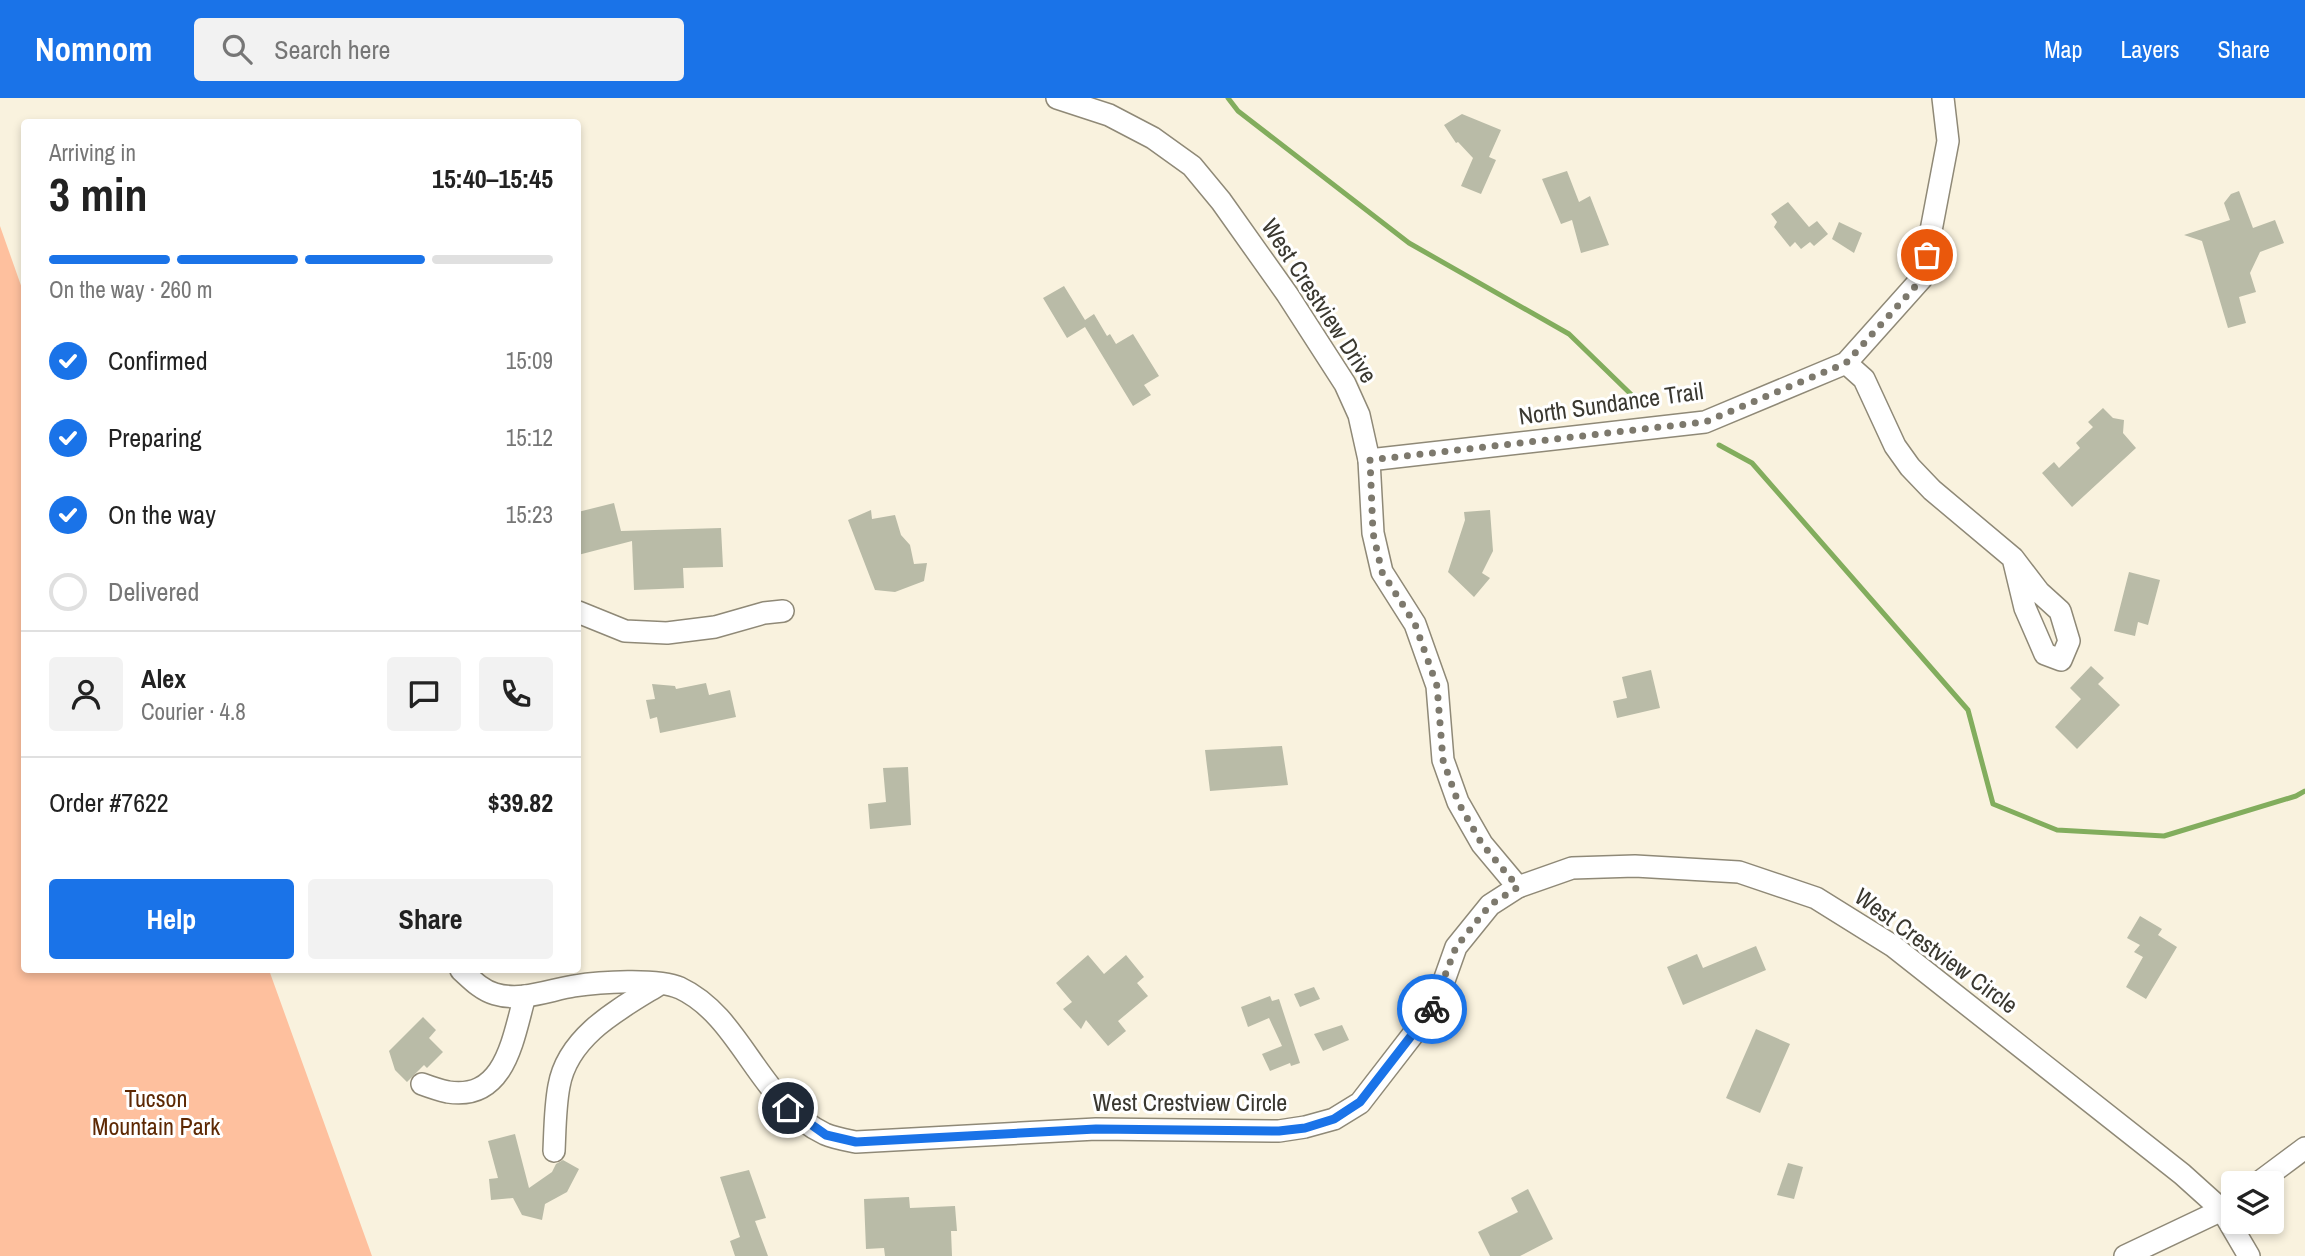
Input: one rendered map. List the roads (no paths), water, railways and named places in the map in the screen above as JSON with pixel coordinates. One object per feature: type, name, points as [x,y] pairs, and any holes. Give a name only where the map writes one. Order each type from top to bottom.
[{"type":"street","name":"West Crestview Drive","points":[[1057,98],[1109,115],[1153,138],[1192,166],[1222,201],[1345,384],[1359,415],[1370,460],[1373,533],[1382,572],[1415,624],[1437,686],[1443,760],[1458,802],[1482,844],[1518,887]]},
{"type":"street","name":"North Sundance Trail","points":[[1370,460],[1705,422],[1846,363],[1923,278],[1948,141],[1943,98]]},
{"type":"street","points":[[1846,363],[1864,379],[1895,446],[1910,467],[1932,490],[2013,558]]},
{"type":"street","points":[[584,621],[625,631],[667,633],[715,627],[764,613],[783,611]]},
{"type":"street","name":"West Crestview Circle","points":[[464,973],[475,984],[495,995],[526,996],[612,982],[678,987],[699,1000],[725,1027],[771,1091],[788,1108],[826,1135],[856,1142],[1096,1129],[1279,1131],[1305,1128],[1334,1119],[1360,1102],[1435,1006],[1456,947],[1490,905],[1518,887],[1572,868],[1635,866],[1739,872],[1816,898],[1893,947],[2182,1174],[2221,1201]]},
{"type":"street","points":[[554,1151],[559,1085],[568,1060],[605,1019],[660,984]]},
{"type":"street","points":[[422,1084],[450,1092],[487,1086],[500,1071],[526,996]]},
{"type":"street","points":[[2274,1171],[2305,1148]]},
{"type":"street","points":[[2125,1256],[2221,1209]]},
{"type":"street","name":"West Crestview Circle","points":[[2240,1234],[2249,1256]]},
{"type":"waterway","points":[[1228,98],[1238,111],[1409,243],[1569,334],[1643,406]]},
{"type":"waterway","points":[[1719,445],[1752,463],[1968,710],[1993,804],[2057,830],[2164,836],[2305,791]]},
{"type":"park label","name":"Tucson Mountain Park","points":[[156,1113]]}]
